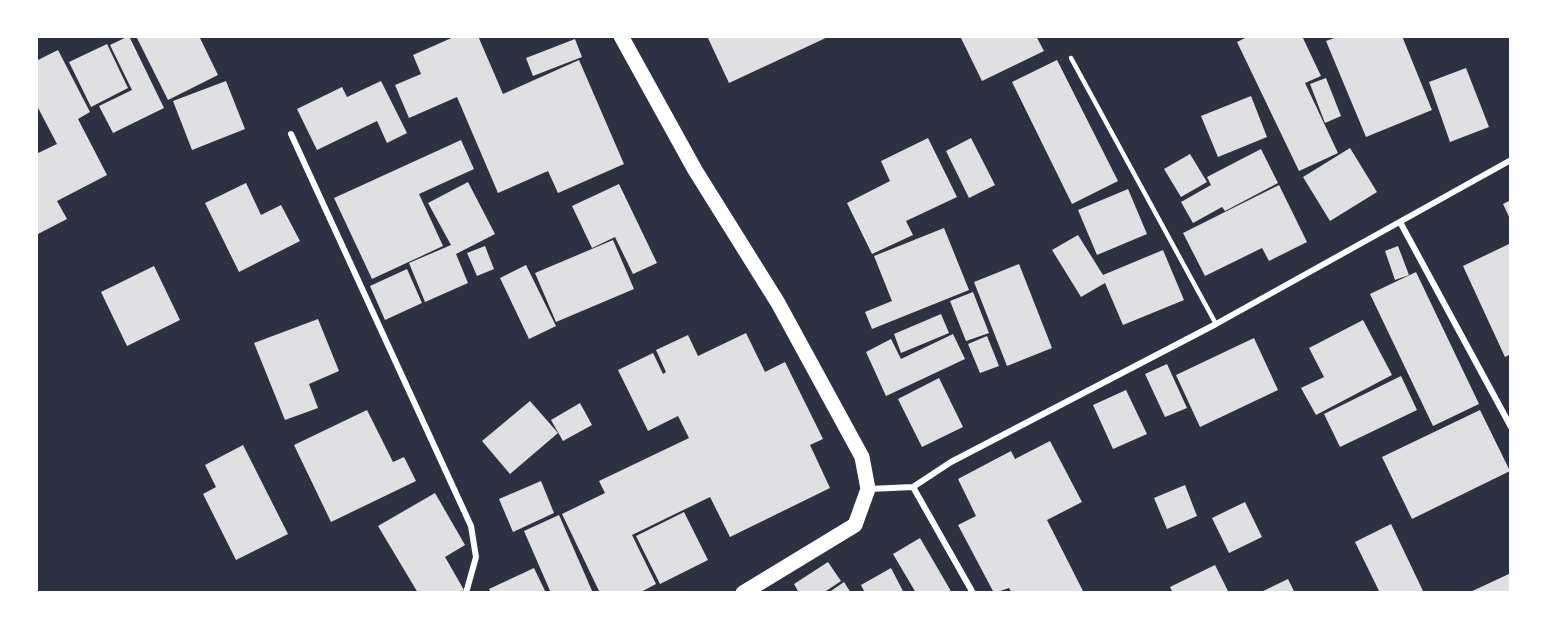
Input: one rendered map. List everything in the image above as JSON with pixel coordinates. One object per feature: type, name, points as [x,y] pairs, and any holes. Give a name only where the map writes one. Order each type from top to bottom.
[{"type":"main road","points":[[621,36],[695,170],[778,303],[862,457],[868,489],[855,525],[743,593]]},
{"type":"street","points":[[291,134],[471,526],[476,556],[466,593]]},
{"type":"street","points":[[868,489],[913,487],[951,462],[1216,324],[1511,160]]},
{"type":"street","points":[[1400,222],[1511,427]]},
{"type":"street","points":[[913,487],[973,593]]},
{"type":"lane","points":[[1071,58],[1216,324]]},
{"type":"building","points":[[129,36],[164,108],[113,133],[99,106],[132,90],[110,45]]},
{"type":"building","points":[[136,36],[199,36],[218,75],[168,100]]},
{"type":"building","points":[[456,36],[478,36],[503,94],[579,60],[624,164],[558,193],[548,171],[498,193],[457,97],[409,118],[395,85],[421,74],[413,55]]},
{"type":"building","points":[[707,36],[830,36],[729,83]]},
{"type":"building","points":[[960,36],[1036,36],[1044,51],[982,81]]},
{"type":"building","points":[[1249,36],[1302,36],[1321,76],[1305,83],[1338,153],[1299,171],[1237,42]]},
{"type":"building","points":[[1340,36],[1402,36],[1432,110],[1366,137],[1326,41]]},
{"type":"building","points":[[575,39],[582,57],[533,76],[526,58]]},
{"type":"building","points":[[107,44],[128,88],[91,107],[69,62]]},
{"type":"building","points":[[58,50],[90,112],[78,119],[107,175],[57,201],[67,219],[36,235],[36,154],[57,144],[36,104],[36,61]]},
{"type":"building","points":[[1057,60],[1118,181],[1072,204],[1012,82]]},
{"type":"building","points":[[1466,68],[1489,127],[1450,142],[1429,82]]},
{"type":"building","points":[[1326,78],[1341,116],[1325,123],[1310,84]]},
{"type":"building","points":[[226,81],[245,129],[192,150],[173,101]]},
{"type":"building","points":[[381,81],[407,133],[387,143],[377,121],[317,150],[297,109],[342,87],[347,97]]},
{"type":"building","points":[[1251,96],[1267,137],[1218,157],[1201,116]]},
{"type":"building","points":[[928,138],[957,197],[906,221],[913,235],[872,254],[847,203],[890,181],[881,161]]},
{"type":"building","points":[[971,138],[995,185],[969,198],[946,151]]},
{"type":"building","points":[[461,140],[474,169],[419,194],[443,246],[372,279],[334,198]]},
{"type":"building","points":[[1350,148],[1377,192],[1330,221],[1303,177]]},
{"type":"building","points":[[1261,149],[1278,183],[1225,211],[1222,207],[1193,223],[1181,202],[1211,185],[1207,177]]},
{"type":"building","points":[[1190,154],[1207,182],[1181,197],[1164,169]]},
{"type":"building","points":[[468,182],[495,234],[456,254],[468,283],[425,302],[409,263],[451,245],[428,203]]},
{"type":"building","points":[[246,183],[261,215],[281,205],[300,241],[239,272],[205,203]]},
{"type":"building","points":[[619,184],[657,263],[633,274],[615,237],[592,248],[572,206]]},
{"type":"building","points":[[1279,185],[1307,242],[1269,261],[1262,248],[1205,276],[1183,233]]},
{"type":"building","points":[[1128,189],[1147,234],[1097,255],[1078,210]]},
{"type":"building","points":[[1511,200],[1511,221],[1503,204]]},
{"type":"building","points":[[944,228],[969,290],[872,329],[865,312],[892,301],[874,256]]},
{"type":"building","points":[[1078,235],[1103,275],[1163,250],[1184,300],[1123,325],[1105,283],[1081,297],[1052,250]]},
{"type":"building","points":[[613,240],[634,289],[556,322],[535,273]]},
{"type":"building","points":[[1509,244],[1511,354],[1505,357],[1463,266]]},
{"type":"building","points":[[485,246],[494,269],[477,276],[467,253]]},
{"type":"building","points":[[1398,246],[1409,275],[1395,280],[1385,251]]},
{"type":"building","points":[[1019,264],[1052,348],[1007,366],[974,282]]},
{"type":"building","points":[[526,265],[556,326],[529,339],[500,278]]},
{"type":"building","points":[[154,266],[180,320],[127,346],[101,292]]},
{"type":"building","points":[[407,269],[422,303],[385,320],[370,286]]},
{"type":"building","points":[[1416,272],[1479,404],[1433,426],[1370,294]]},
{"type":"building","points":[[973,292],[989,333],[966,341],[950,301]]},
{"type":"building","points":[[941,314],[949,333],[901,353],[894,334]]},
{"type":"building","points":[[318,319],[339,371],[309,384],[318,408],[285,420],[254,343]]},
{"type":"building","points":[[1363,320],[1392,375],[1316,415],[1301,388],[1324,377],[1309,348]]},
{"type":"building","points":[[746,333],[765,372],[785,362],[823,439],[810,445],[830,488],[730,537],[710,497],[632,535],[656,584],[639,593],[600,593],[562,514],[605,493],[599,481],[689,438],[678,416],[648,431],[618,370],[653,353],[663,374],[666,372],[656,350],[688,335],[698,356]]},
{"type":"building","points":[[953,334],[965,359],[886,396],[866,352],[891,339],[901,359]]},
{"type":"building","points":[[987,336],[999,366],[980,373],[968,344]]},
{"type":"building","points":[[1254,338],[1278,390],[1200,427],[1176,375]]},
{"type":"building","points":[[1167,364],[1187,408],[1165,417],[1145,374]]},
{"type":"building","points":[[1401,376],[1417,410],[1340,447],[1324,414]]},
{"type":"building","points":[[939,378],[963,427],[922,447],[898,399]]},
{"type":"building","points":[[1126,390],[1147,434],[1113,449],[1093,405]]},
{"type":"building","points":[[530,401],[558,433],[510,474],[482,441]]},
{"type":"building","points":[[580,403],[592,425],[563,441],[551,420]]},
{"type":"building","points":[[367,410],[393,462],[404,457],[416,481],[331,522],[294,445]]},
{"type":"building","points":[[1480,410],[1510,471],[1412,519],[1382,457]]},
{"type":"building","points":[[1050,441],[1082,502],[1047,520],[1084,593],[1012,593],[1009,588],[994,593],[958,525],[976,516],[958,479],[1011,451],[1015,459]]},
{"type":"building","points":[[243,445],[288,534],[236,560],[203,494],[216,487],[205,465]]},
{"type":"building","points":[[541,481],[554,513],[513,532],[499,499]]},
{"type":"building","points":[[1185,485],[1197,516],[1167,529],[1154,498]]},
{"type":"building","points":[[435,493],[465,545],[445,557],[464,590],[459,593],[418,593],[378,526]]},
{"type":"building","points":[[1245,502],[1262,537],[1229,553],[1212,518]]},
{"type":"building","points":[[684,512],[708,560],[660,584],[636,536]]},
{"type":"building","points":[[559,515],[593,593],[551,593],[524,531]]},
{"type":"building","points":[[1391,524],[1424,593],[1380,593],[1355,542]]},
{"type":"building","points":[[920,538],[952,593],[916,593],[893,554]]},
{"type":"building","points":[[828,562],[841,581],[823,593],[799,593],[794,584]]},
{"type":"building","points":[[1215,565],[1229,593],[1173,593],[1170,587]]},
{"type":"building","points":[[534,568],[546,593],[491,593],[489,589]]},
{"type":"building","points":[[891,568],[904,593],[865,593],[861,585]]},
{"type":"building","points":[[1511,573],[1511,593],[1468,593]]},
{"type":"building","points":[[1288,579],[1295,593],[1259,593]]},
{"type":"building","points":[[844,582],[851,593],[828,593]]}]
